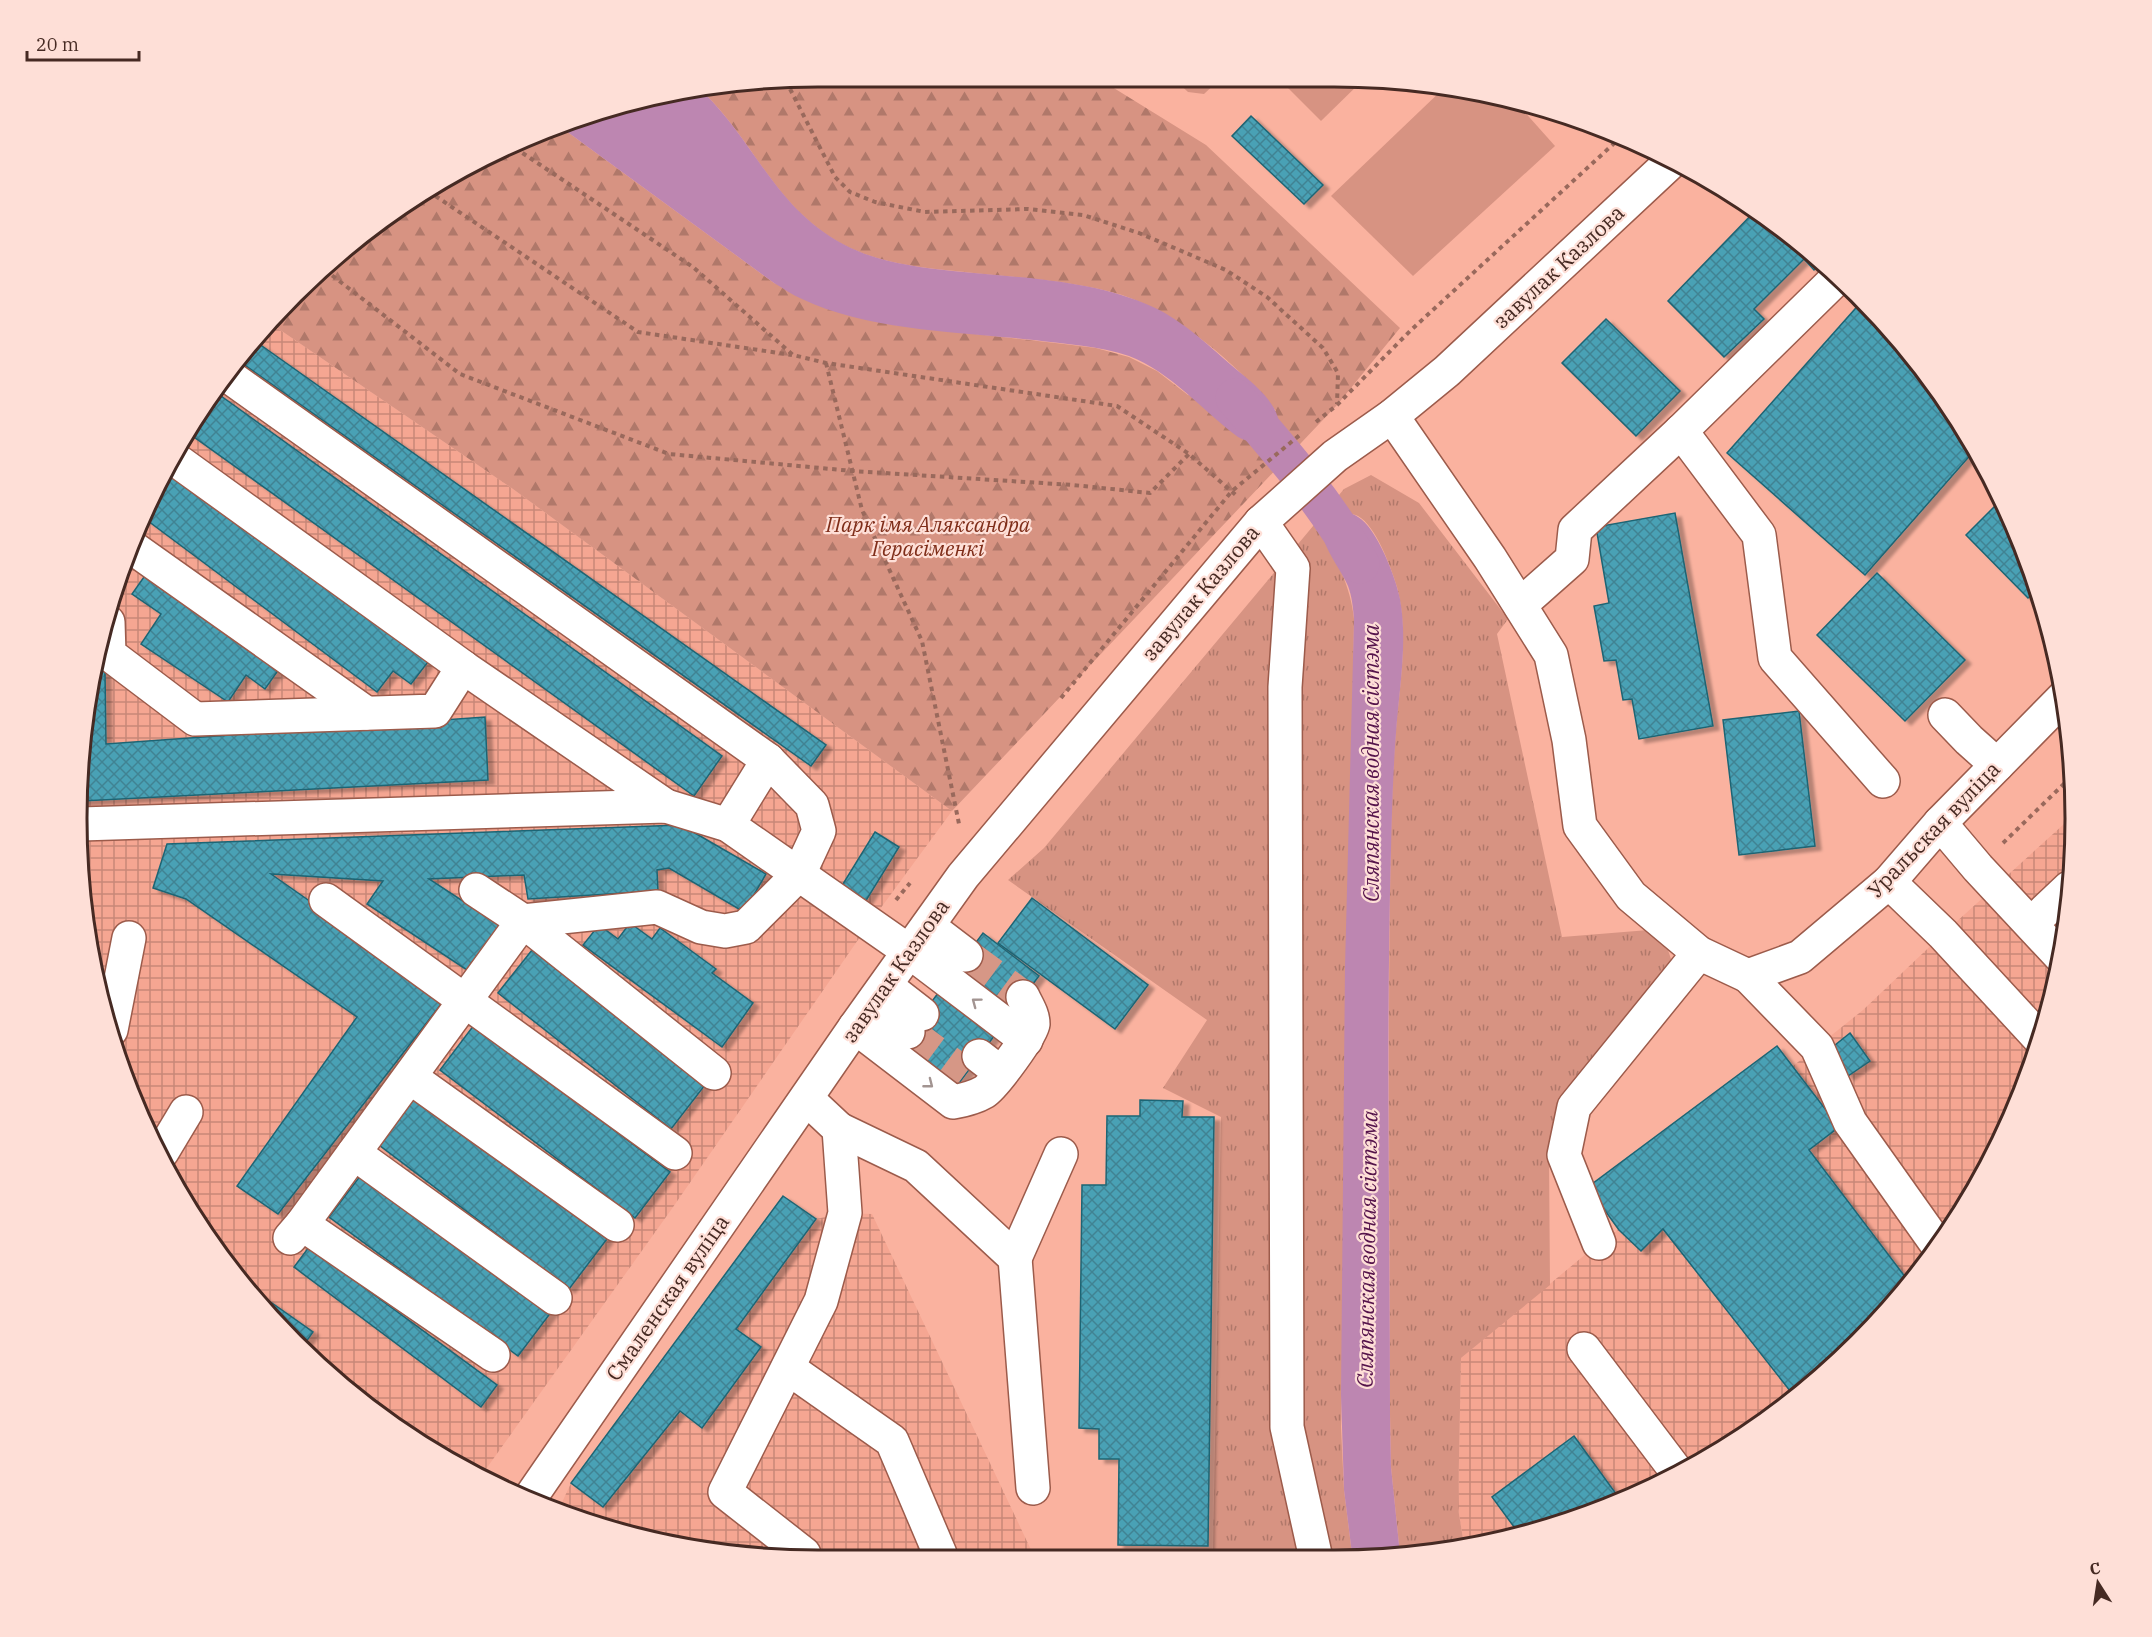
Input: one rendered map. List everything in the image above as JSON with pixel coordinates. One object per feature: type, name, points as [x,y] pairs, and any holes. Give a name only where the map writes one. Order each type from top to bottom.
[{"type":"street","name":"завулак Казлова","points":[[807,1099],[963,876],[1262,522],[1335,456],[1392,416],[1447,371],[1666,167]]},
{"type":"street","points":[[1520,605],[1572,559],[1575,530],[1681,431],[1832,283]]},
{"type":"street","points":[[233,380],[768,760],[812,805],[819,831],[800,874],[746,927],[725,931],[701,927],[657,907],[523,921],[466,1002],[296,1231],[493,1355]]},
{"type":"street","points":[[1392,416],[1490,558],[1551,655],[1569,740],[1580,826],[1631,896],[1699,953],[1748,975],[1817,1047],[1851,1122],[1933,1238]]},
{"type":"street","points":[[1681,431],[1759,535],[1775,658],[1883,781]]},
{"type":"street","points":[[180,463],[463,667],[666,806],[728,825],[800,874],[919,939],[966,956]]},
{"type":"street","points":[[1262,522],[1293,568],[1285,687],[1287,1427],[1314,1550]]},
{"type":"street","points":[[138,552],[366,713]]},
{"type":"street","points":[[109,643],[109,654],[195,719],[435,711],[463,667]]},
{"type":"street","name":"Уральская вуліца","points":[[1748,975],[1800,957],[1889,882],[1941,823],[2056,705]]},
{"type":"street","points":[[1945,715],[1997,765]]},
{"type":"street","points":[[728,825],[768,760]]},
{"type":"street","points":[[87,824],[666,806]]},
{"type":"street","points":[[1941,823],[1978,868],[2053,948]]},
{"type":"street","points":[[1889,882],[1943,934],[2033,1031]]},
{"type":"street","points":[[476,890],[523,921],[714,1073]]},
{"type":"street","points":[[2031,924],[2060,896]]},
{"type":"street","points":[[326,900],[675,1154]]},
{"type":"street","points":[[114,1015],[129,938]]},
{"type":"street","points":[[919,939],[1026,1040]]},
{"type":"street","points":[[1599,1243],[1564,1155],[1574,1107],[1699,953]]},
{"type":"street","points":[[871,1006],[952,1102],[970,1098],[983,1073],[1026,1040],[1033,1025],[1031,1012],[1023,997]]},
{"type":"street","points":[[871,1006],[915,1023]]},
{"type":"street","points":[[410,1077],[617,1225]]},
{"type":"street","points":[[807,1099],[839,1129],[916,1166],[1015,1258]]},
{"type":"street","name":"Смаленская вуліца","points":[[534,1492],[807,1099]]},
{"type":"street","points":[[165,1147],[186,1112]]},
{"type":"street","points":[[798,1549],[725,1492],[821,1301],[844,1213],[839,1129]]},
{"type":"street","points":[[354,1153],[555,1298]]},
{"type":"street","points":[[1033,1488],[1015,1258],[1061,1154]]},
{"type":"street","points":[[1584,1349],[1673,1466]]},
{"type":"street","points":[[788,1368],[892,1441],[938,1550]]},
{"type":"path","points":[[790,88],[835,177],[850,192],[875,202],[925,212],[1028,209],[1083,215],[1139,233],[1226,270],[1267,297],[1323,348],[1338,373],[1337,405],[1363,437]]},
{"type":"path","points":[[1311,426],[1337,405],[1410,331],[1614,143]]},
{"type":"path","points":[[519,152],[693,267],[793,355]]},
{"type":"path","points":[[435,196],[638,332],[793,355],[826,363],[1117,406],[1189,454],[1232,491],[1262,522]]},
{"type":"path","points":[[330,274],[460,374],[669,454],[853,471],[1073,485],[1149,493],[1189,454]]},
{"type":"path","points":[[826,363],[862,510],[922,641],[958,824]]},
{"type":"path","points":[[1232,491],[1302,434]]},
{"type":"path","points":[[1978,868],[2064,784]]},
{"type":"shaded area","points":[[277,328],[513,489],[952,811],[869,924],[671,1210],[485,1470],[412,1427],[373,1399],[301,1336],[238,1264],[210,1225],[162,1142],[126,1054],[112,1008],[93,914],[87,818],[93,723],[112,629],[126,583],[162,495],[210,412],[238,373]]},
{"type":"shaded area","points":[[2065,823],[2059,914],[2040,1008],[2026,1054],[1990,1142],[1942,1225],[1914,1264],[1851,1336],[1816,1368],[1740,1427],[1699,1452],[1657,1475],[1569,1511],[1523,1525],[1463,1538],[1458,1508],[1461,1358],[1599,1243],[1618,1230],[1588,1187],[1777,1046],[1793,1066],[1863,1010]]},
{"type":"shaded area","points":[[783,1196],[816,1219],[845,1213],[872,1214],[1031,1550],[818,1550],[723,1544],[629,1525],[562,1503],[571,1483]]},
{"type":"green space","name":"Парк імя Аляксандра Герасіменкі","points":[[818,87],[1112,87],[1206,145],[1400,328],[1337,405],[952,811],[513,489],[277,328],[301,301],[336,269],[412,210],[495,162],[567,132],[774,283],[895,325],[1096,348],[1129,357],[1157,371],[1188,395],[1276,411],[1226,359],[1186,328],[1143,303],[1122,295],[1084,286],[902,264],[856,251],[842,244],[818,229],[782,193],[706,96]]},
{"type":"green space","points":[[1183,87],[1211,87],[1204,94],[1188,92]]},
{"type":"green space","points":[[1287,87],[1355,88],[1321,121]]},
{"type":"green space","points":[[1437,94],[1525,113],[1555,146],[1413,276],[1331,196]]},
{"type":"green space","points":[[1371,475],[1419,503],[1508,619],[1497,634],[1562,937],[1661,929],[1674,968],[1549,1153],[1550,1285],[1461,1358],[1458,1508],[1463,1538],[1399,1546],[1391,1467],[1389,1052],[1392,809],[1403,640],[1401,604],[1387,558],[1371,528],[1365,521],[1353,514],[1331,519],[1323,531],[1346,585],[1354,619],[1341,1427],[1344,1490],[1351,1549],[1213,1550],[1221,1117],[1163,1088],[1207,1020],[1008,880],[1044,848],[1344,489]]},
{"type":"water","points":[[707,96],[800,212],[843,244],[896,263],[1080,285],[1130,298],[1153,307],[1186,327],[1259,389],[1276,412],[1279,430],[1255,442],[1238,437],[1173,382],[1129,356],[1070,344],[946,332],[856,318],[802,299],[774,283],[567,132],[629,112]]},
{"type":"water","points":[[1340,513],[1352,514],[1365,523],[1379,542],[1400,599],[1403,632],[1392,806],[1388,1062],[1391,1467],[1399,1546],[1351,1549],[1344,1490],[1341,1395],[1345,967],[1354,619],[1348,586],[1328,550],[1323,535],[1323,529]]},
{"type":"building","points":[[1251,116],[1323,185],[1304,204],[1232,136]]},
{"type":"building","points":[[1749,217],[1779,238],[1815,269],[1814,270],[1804,259],[1754,309],[1764,319],[1724,357],[1668,301]]},
{"type":"building","points":[[1857,307],[1914,373],[1942,412],[1969,457],[1865,575],[1727,453]]},
{"type":"building","points":[[1606,319],[1680,391],[1636,436],[1562,363]]},
{"type":"building","points":[[261,345],[826,745],[811,766],[245,365]]},
{"type":"building","points":[[221,396],[722,756],[694,796],[195,437]]},
{"type":"building","points":[[176,469],[431,658],[411,684],[393,671],[377,692],[150,523]]},
{"type":"building","points":[[1995,506],[2030,596],[2028,598],[1966,535]]},
{"type":"building","points":[[1675,513],[1713,726],[1639,739],[1632,699],[1623,700],[1616,660],[1604,661],[1594,606],[1609,603],[1596,527]]},
{"type":"building","points":[[151,567],[284,662],[265,689],[246,675],[228,702],[141,644],[161,614],[132,594]]},
{"type":"building","points":[[1877,573],[1965,660],[1905,721],[1817,635]]},
{"type":"building","points":[[102,671],[105,672],[106,744],[485,717],[488,780],[88,801],[93,723]]},
{"type":"building","points":[[1799,711],[1815,846],[1739,855],[1723,720]]},
{"type":"building","points":[[681,825],[766,874],[744,912],[669,868],[657,870],[658,891],[528,899],[524,875],[429,879],[504,928],[473,974],[367,904],[383,881],[271,874],[428,984],[442,1003],[278,1214],[237,1186],[357,1017],[186,899],[153,888],[167,844]]},
{"type":"building","points":[[875,832],[899,847],[862,907],[838,892]]},
{"type":"building","points":[[1032,898],[1148,985],[1115,1029],[998,943]]},
{"type":"building","points":[[630,923],[652,939],[660,928],[716,969],[712,973],[753,1003],[722,1047],[583,945],[599,925],[618,939]]},
{"type":"building","points":[[983,933],[1039,976],[956,1087],[900,1044]]},
{"type":"building","points":[[532,950],[705,1085],[671,1129],[498,993]]},
{"type":"building","points":[[474,1025],[670,1172],[635,1218],[440,1070]]},
{"type":"building","points":[[1850,1033],[1870,1061],[1848,1076],[1829,1050]]},
{"type":"building","points":[[1777,1046],[1839,1127],[1809,1150],[1904,1276],[1851,1336],[1789,1390],[1663,1229],[1641,1251],[1619,1230],[1588,1187]]},
{"type":"building","points":[[417,1095],[607,1239],[569,1289],[379,1145]]},
{"type":"building","points":[[1140,1100],[1183,1101],[1182,1117],[1214,1117],[1208,1546],[1118,1545],[1119,1459],[1099,1459],[1099,1429],[1079,1428],[1082,1185],[1106,1185],[1107,1116],[1140,1116]]},
{"type":"building","points":[[364,1171],[552,1311],[518,1356],[329,1217]]},
{"type":"building","points":[[783,1196],[816,1219],[736,1329],[761,1347],[702,1428],[680,1411],[603,1507],[571,1483]]},
{"type":"building","points":[[309,1247],[497,1385],[481,1407],[294,1267]]},
{"type":"building","points":[[269,1301],[313,1332],[307,1341]]},
{"type":"building","points":[[1574,1436],[1615,1493],[1569,1511],[1514,1527],[1492,1497]]},
{"type":"waterway","name":"Сляпянская водная сістэма","points":[[1235,398],[1318,498],[1360,564]]},
{"type":"tunnel","points":[[966,955],[1023,997]]},
{"type":"tunnel","points":[[908,1032],[965,1074]]}]
